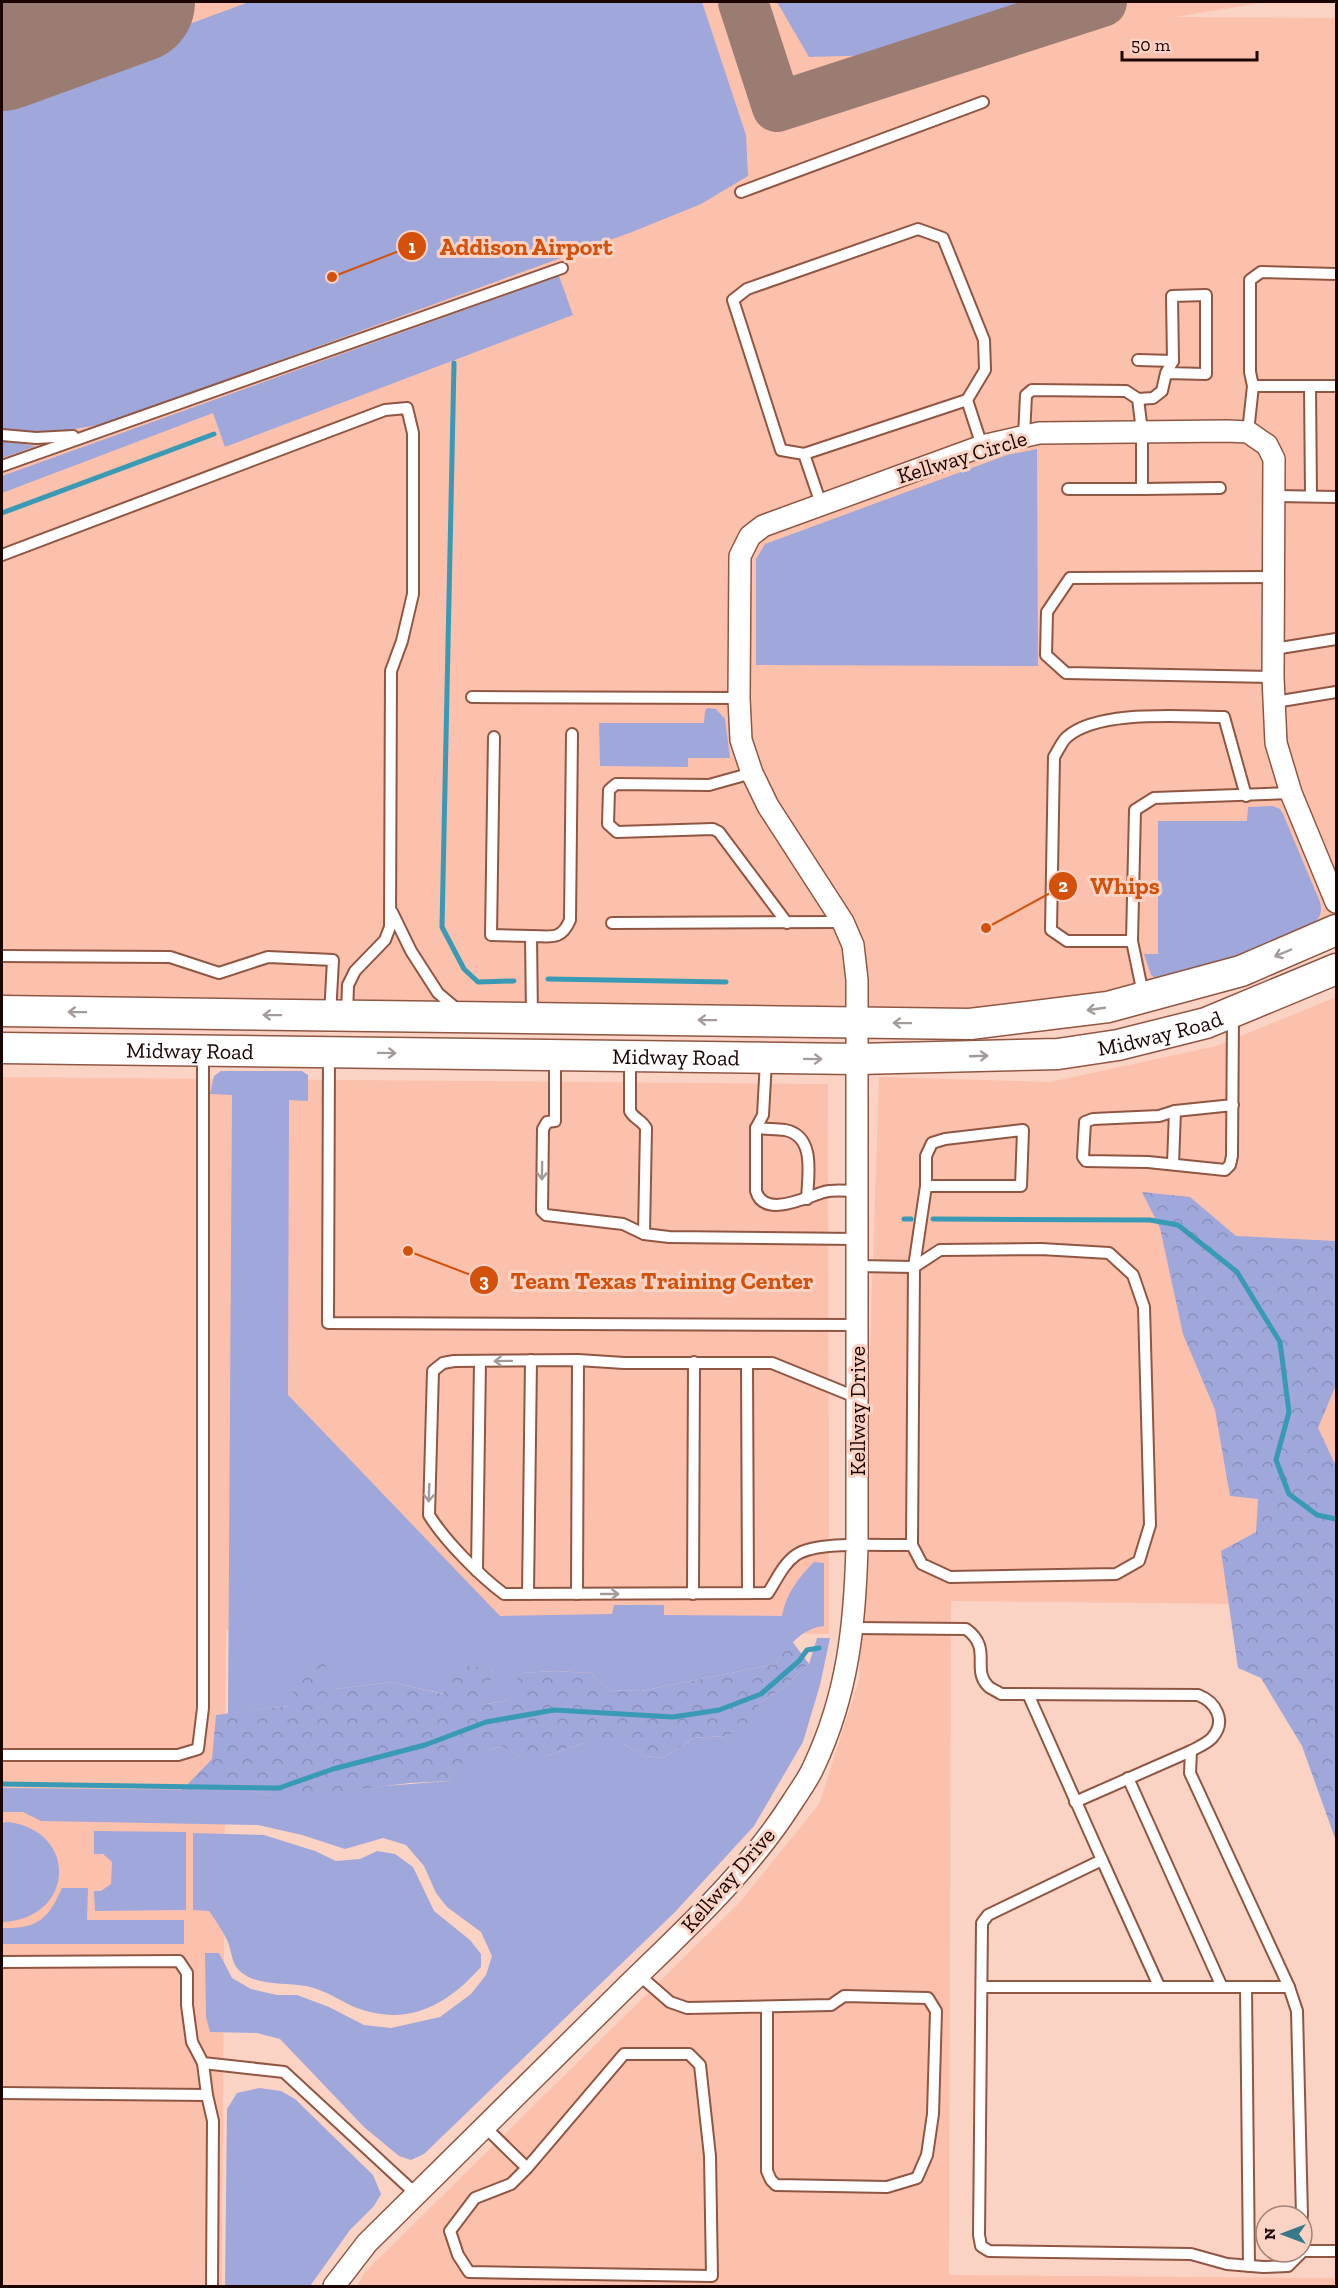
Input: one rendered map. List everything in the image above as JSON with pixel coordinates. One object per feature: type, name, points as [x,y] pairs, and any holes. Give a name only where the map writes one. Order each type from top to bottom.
[{"type":"main road","name":"Midway Road","points":[[2,1011],[970,1024],[1108,1007],[1241,971],[1336,930]]},
{"type":"main road","name":"Midway Road","points":[[2,1048],[857,1059],[1058,1054],[1118,1045],[1206,1023],[1336,969]]},
{"type":"main road","points":[[329,1052],[339,1015]]},
{"type":"street","name":"Kellway Circle","points":[[857,1059],[857,980],[853,945],[843,922],[768,806],[752,773],[741,740],[740,556],[750,536],[763,526],[821,504],[982,446],[1024,436],[1039,433],[1142,431],[1248,432]]},
{"type":"street","points":[[1248,432],[1267,445],[1274,459],[1273,677],[1276,743],[1291,793],[1336,902]]},
{"type":"street","name":"Kellway Drive","points":[[334,2286],[366,2243],[745,1868],[785,1814],[814,1768],[843,1684],[853,1628],[857,1546],[857,1059]]},
{"type":"lane","points":[[741,192],[983,102]]},
{"type":"lane","points":[[918,229],[943,238],[984,340],[985,370],[967,400],[804,454],[781,450],[733,300],[747,289],[918,229]]},
{"type":"lane","points":[[2,466],[562,268]]},
{"type":"lane","points":[[1248,432],[1253,386],[1250,372],[1250,280],[1261,272],[1336,274]]},
{"type":"lane","points":[[1024,436],[1026,395],[1032,390],[1126,391],[1138,399],[1154,398],[1162,391],[1166,373],[1173,361],[1172,296],[1206,295],[1206,374],[1166,373]]},
{"type":"lane","points":[[1138,360],[1173,361]]},
{"type":"lane","points":[[1253,386],[1336,386]]},
{"type":"lane","points":[[1310,386],[1311,496]]},
{"type":"lane","points":[[1138,399],[1142,431],[1142,489]]},
{"type":"lane","points":[[967,400],[982,446]]},
{"type":"lane","points":[[2,555],[385,410],[407,408],[413,433],[413,594],[402,641],[391,671],[390,927],[386,940],[355,971],[339,1015]]},
{"type":"lane","points":[[2,435],[36,438],[87,435]]},
{"type":"lane","points":[[804,454],[821,504]]},
{"type":"lane","points":[[1068,489],[1220,488]]},
{"type":"lane","points":[[1275,496],[1336,497]]},
{"type":"lane","points":[[1273,677],[1066,673],[1046,655],[1047,612],[1070,578],[1275,577]]},
{"type":"lane","points":[[1274,649],[1336,639]]},
{"type":"lane","points":[[1275,702],[1336,692]]},
{"type":"lane","points":[[472,697],[739,698]]},
{"type":"lane","points":[[1132,941],[1067,941],[1051,930],[1054,757],[1067,737],[1085,728],[1119,717],[1224,717],[1246,796]]},
{"type":"lane","points":[[494,736],[491,935],[557,936],[564,932],[570,920],[572,734]]},
{"type":"lane","points":[[752,773],[709,785],[616,784],[609,790],[608,824],[617,832],[713,829],[719,832],[787,923]]},
{"type":"lane","points":[[1144,997],[1132,941],[1135,810],[1154,798],[1291,793]]},
{"type":"lane","points":[[391,909],[411,951],[438,993],[466,1017]]},
{"type":"lane","points":[[612,923],[843,922]]},
{"type":"lane","points":[[531,936],[532,1018]]},
{"type":"lane","points":[[2,956],[170,957],[219,973],[268,957],[333,960],[339,1015]]},
{"type":"lane","points":[[1233,1011],[1233,1105],[1230,1165],[1225,1170],[1148,1162],[1086,1161],[1083,1157],[1085,1122],[1093,1119],[1160,1116],[1175,1111],[1233,1105]]},
{"type":"lane","points":[[2,1755],[178,1755],[198,1749],[203,1708],[202,1051]]},
{"type":"lane","points":[[329,1052],[328,1323],[858,1325]]},
{"type":"lane","points":[[555,1055],[555,1122],[547,1122],[543,1130],[542,1211],[550,1217],[623,1224],[644,1234],[669,1238],[857,1239]]},
{"type":"lane","points":[[630,1057],[630,1111],[632,1116],[642,1121],[646,1128],[644,1234]]},
{"type":"lane","points":[[766,1058],[763,1115],[756,1128],[758,1199],[765,1203],[791,1203],[825,1191],[857,1191]]},
{"type":"lane","points":[[1173,1164],[1175,1111]]},
{"type":"lane","points":[[756,1128],[785,1130],[797,1134],[803,1141],[808,1150],[807,1199]]},
{"type":"lane","points":[[857,1266],[914,1267],[940,1250],[1041,1249],[1109,1253],[1133,1275],[1144,1307],[1150,1525],[1139,1561],[1116,1574],[950,1577],[922,1564],[912,1545],[914,1267],[926,1186],[926,1156],[932,1143],[945,1139],[1023,1130],[1021,1186],[926,1186]]},
{"type":"lane","points":[[858,1398],[772,1363],[624,1363],[531,1360],[443,1363],[433,1371],[429,1515],[436,1526],[477,1570],[504,1594],[768,1593],[787,1563],[797,1554],[823,1545],[912,1545]]},
{"type":"lane","points":[[528,1594],[531,1360]]},
{"type":"lane","points":[[577,1594],[578,1360]]},
{"type":"lane","points":[[477,1570],[480,1361]]},
{"type":"lane","points":[[693,1594],[694,1362]]},
{"type":"lane","points":[[747,1363],[748,1593]]},
{"type":"lane","points":[[853,1628],[966,1629],[976,1636],[981,1650],[981,1672],[987,1685],[1001,1694],[1198,1695],[1209,1699],[1216,1707],[1218,1721],[1215,1735],[1207,1743],[1075,1802]]},
{"type":"lane","points":[[1028,1694],[1159,1986]]},
{"type":"lane","points":[[1191,1751],[1190,1773],[1289,1987],[1297,2011],[1302,2204]]},
{"type":"lane","points":[[1128,1778],[1222,1987]]},
{"type":"lane","points":[[1102,1860],[988,1914],[982,1923],[979,2235],[981,2246],[989,2251],[1191,2254],[1227,2264],[1250,2266],[1288,2266],[1290,2264]]},
{"type":"lane","points":[[2,1962],[179,1961],[187,1973],[187,2005],[192,2042],[203,2063],[213,2121],[212,2286]]},
{"type":"lane","points":[[639,1975],[670,2002],[687,2008],[831,2005],[844,1996],[928,1998],[936,2011],[933,2114],[927,2155],[917,2178],[887,2187],[776,2185],[771,2180],[767,2171],[767,2007]]},
{"type":"lane","points":[[982,1987],[1289,1987]]},
{"type":"lane","points":[[1246,1987],[1250,2266]]},
{"type":"lane","points":[[624,2054],[688,2054],[700,2065],[710,2156],[712,2276],[469,2272],[458,2255],[450,2231],[476,2198],[511,2184],[527,2168],[624,2054]]},
{"type":"lane","points":[[203,2063],[284,2072],[416,2194]]},
{"type":"lane","points":[[2,2093],[207,2095]]},
{"type":"lane","points":[[485,2127],[527,2168]]},
{"type":"lane","points":[[1314,2252],[1336,2251]]},
{"type":"shaded area","points":[[2,2],[1267,2],[1175,17],[1336,18],[1336,915],[1310,927],[1118,994],[962,1010],[2,999]]},
{"type":"shaded area","points":[[1336,997],[1336,1605],[951,1601],[949,2275],[1336,2278],[1336,2286],[357,2286],[365,2272],[740,1902],[819,1804],[859,1680],[879,1077],[1050,1082],[1216,1046]]},
{"type":"shaded area","points":[[2,1077],[828,1084],[829,1634],[226,1630],[222,2286],[2,2286]]},
{"type":"green space","points":[[249,2],[702,2],[746,135],[748,176],[701,204],[632,232],[105,424],[40,433],[2,430],[2,93]]},
{"type":"green space","points":[[777,2],[1027,2],[879,55],[809,57]]},
{"type":"green space","points":[[559,276],[573,315],[225,447],[213,413],[2,493],[2,476]]},
{"type":"green space","points":[[2,441],[36,446],[2,458]]},
{"type":"green space","points":[[1037,449],[1038,666],[756,665],[756,559],[765,544],[1007,455]]},
{"type":"green space","points":[[707,708],[716,709],[725,719],[730,758],[688,758],[688,767],[600,766],[599,723],[704,723]]},
{"type":"green space","points":[[1273,806],[1280,809],[1283,814],[1320,902],[1321,913],[1318,919],[1310,927],[1220,964],[1160,981],[1151,975],[1144,954],[1158,954],[1158,821],[1247,821],[1248,807]]},
{"type":"green space","points":[[221,1071],[302,1071],[308,1075],[308,1101],[289,1100],[288,1395],[500,1616],[612,1614],[614,1605],[664,1605],[664,1615],[782,1616],[786,1601],[794,1587],[814,1562],[824,1563],[824,1626],[802,1635],[790,1645],[775,1664],[641,1691],[609,1690],[591,1673],[555,1671],[521,1673],[508,1700],[486,1704],[493,1669],[444,1694],[391,1682],[335,1689],[289,1706],[228,1714],[232,1095],[210,1094],[214,1076]]},
{"type":"green space","points":[[1142,1192],[1190,1197],[1236,1236],[1336,1241],[1336,1385],[1318,1428],[1336,1466],[1336,1841],[1302,1746],[1261,1678],[1238,1668],[1221,1551],[1256,1532],[1258,1499],[1230,1496],[1215,1410],[1183,1334],[1160,1228]]},
{"type":"green space","points":[[817,1638],[830,1638],[820,1685],[803,1742],[754,1826],[675,1912],[424,2154],[411,2160],[399,2156],[364,2127],[280,2039],[257,2033],[210,2032],[206,2017],[205,1953],[219,1953],[232,1978],[251,1989],[277,1995],[297,1995],[329,2007],[364,2025],[391,2028],[440,2017],[471,1994],[486,1975],[492,1956],[481,1932],[447,1907],[436,1893],[424,1866],[406,1845],[383,1838],[345,1849],[302,1835],[258,1825],[41,1821],[23,1812],[2,1812],[2,1788],[249,1790],[269,1795],[449,1781],[466,1757],[503,1746],[521,1757],[543,1757],[584,1743],[622,1743],[645,1756],[663,1758],[694,1738],[725,1736],[759,1703],[783,1688],[809,1664]]},
{"type":"green space","points":[[792,1641],[809,1664],[783,1688],[759,1703],[756,1725],[725,1736],[694,1738],[663,1758],[645,1756],[622,1743],[584,1743],[543,1757],[521,1757],[502,1746],[466,1758],[449,1781],[410,1783],[293,1797],[249,1790],[182,1790],[212,1759],[216,1715],[289,1706],[301,1664],[324,1662],[335,1689],[391,1682],[443,1694],[458,1665],[493,1669],[487,1704],[508,1700],[520,1673],[555,1671],[591,1673],[609,1690],[641,1691],[775,1664]]},
{"type":"green space","points":[[8,1822],[31,1829],[47,1841],[57,1857],[59,1874],[55,1891],[44,1906],[26,1917],[2,1922],[2,1823]]},
{"type":"green space","points":[[94,1831],[186,1832],[186,1910],[95,1911],[94,1891],[101,1891],[111,1884],[112,1862],[103,1854],[94,1854]]},
{"type":"green space","points":[[193,1833],[264,1835],[315,1851],[336,1861],[360,1859],[377,1851],[395,1854],[413,1867],[434,1911],[470,1940],[481,1954],[481,1967],[439,2003],[407,2014],[390,2015],[352,2006],[313,1988],[269,1983],[251,1978],[235,1965],[228,1942],[209,1911],[193,1910]]},
{"type":"green space","points":[[62,1888],[88,1888],[87,1920],[184,1920],[184,1944],[2,1944],[2,1928],[25,1927],[40,1920],[52,1907]]},
{"type":"green space","points":[[259,2088],[281,2091],[295,2099],[373,2175],[381,2194],[374,2206],[350,2230],[310,2286],[225,2286],[227,2109],[237,2093]]},
{"type":"waterway","points":[[454,363],[442,927],[464,969],[478,982],[514,981]]},
{"type":"waterway","points":[[2,513],[214,434]]},
{"type":"waterway","points":[[548,979],[726,982]]},
{"type":"waterway","points":[[904,1219],[911,1219]]},
{"type":"waterway","points":[[933,1219],[1150,1220],[1178,1225],[1237,1272],[1280,1342],[1289,1412],[1276,1460],[1289,1494],[1317,1515],[1336,1519]]},
{"type":"waterway","points":[[2,1784],[279,1788],[333,1769],[425,1745],[486,1722],[554,1710],[673,1717],[719,1710],[761,1694],[799,1661],[807,1650],[819,1648]]},
{"type":"taxiway","points":[[743,2],[777,107],[1102,2]]},
{"type":"runway","points":[[2,50],[134,2]]},
{"type":"place","name":"Addison Airport","points":[[332,277]]},
{"type":"place","name":"Whips","points":[[986,928]]},
{"type":"place","name":"Team Texas Training Center","points":[[408,1251]]}]
